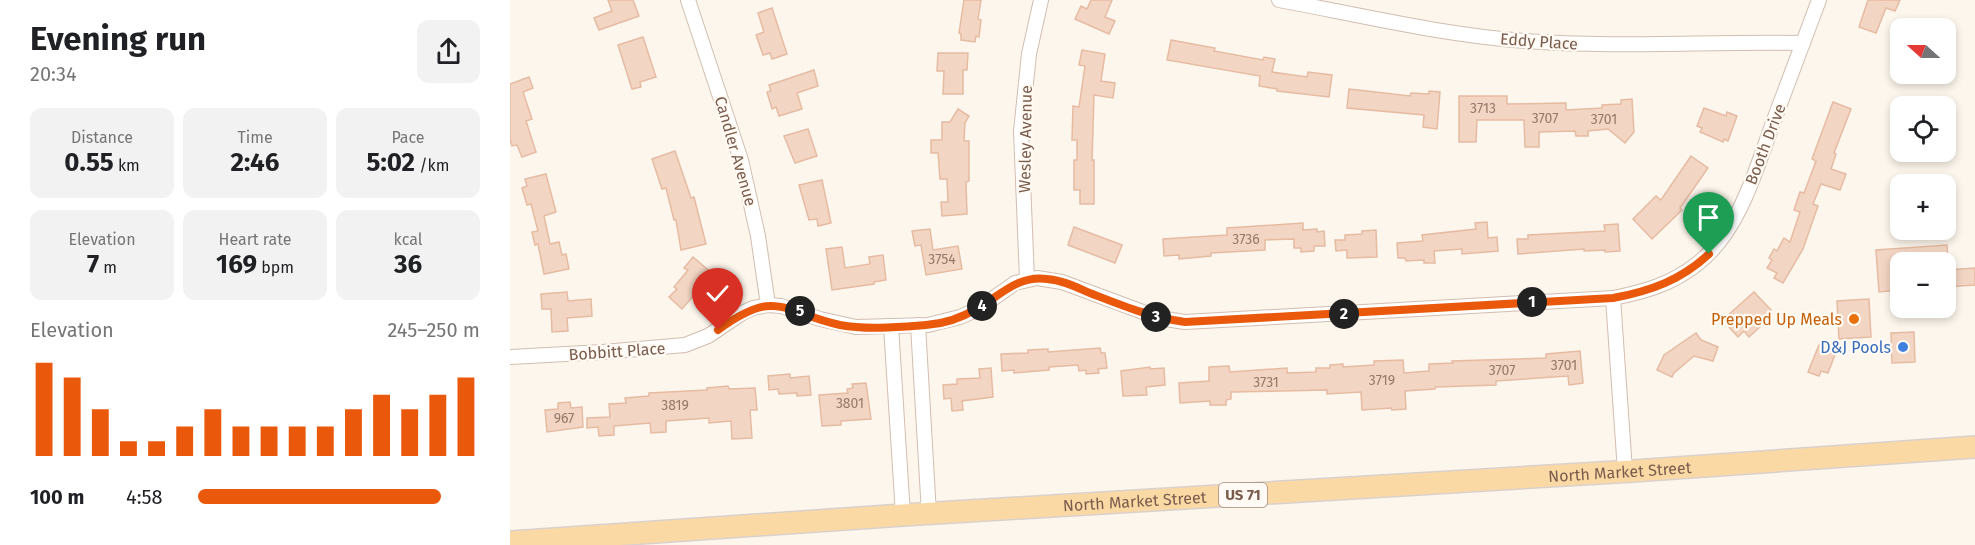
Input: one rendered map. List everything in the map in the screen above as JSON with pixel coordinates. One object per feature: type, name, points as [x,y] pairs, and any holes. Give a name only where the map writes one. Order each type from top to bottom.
[{"type":"main road","name":"North Market Street","points":[[510,542],[1975,447]]},
{"type":"street","name":"Candler Avenue","points":[[688,0],[741,160],[758,236],[768,305]]},
{"type":"street","name":"Wesley Avenue","points":[[1027,280],[1021,131],[1029,54],[1041,0]]},
{"type":"street","name":"Eddy Place","points":[[1278,0],[1395,22],[1524,41],[1615,45],[1803,43]]},
{"type":"street","name":"Booth Drive","points":[[1613,298],[1654,288],[1681,276],[1709,254],[1722,237],[1735,217],[1749,187],[1819,0]]},
{"type":"street","name":"Bobbitt Place","points":[[510,357],[685,345],[708,336],[742,313],[768,305],[796,309],[842,325],[928,325],[960,317],[978,309],[1006,288],[1027,280],[1048,279],[1062,282],[1159,318],[1185,322],[1613,298]]},
{"type":"street","points":[[1613,298],[1624,471]]},
{"type":"street","points":[[918,325],[930,514]]},
{"type":"street","points":[[891,326],[903,515]]},
{"type":"building","points":[[608,0],[633,0],[639,16],[599,30],[594,18],[612,11]]},
{"type":"building","points":[[964,0],[981,0],[978,19],[981,20],[979,37],[976,36],[975,42],[961,40],[959,33]]},
{"type":"building","points":[[1091,0],[1112,0],[1105,17],[1115,21],[1109,34],[1075,19],[1081,6],[1087,9]]},
{"type":"building","points":[[1868,0],[1900,0],[1895,11],[1886,8],[1876,33],[1859,27]]},
{"type":"building","points":[[772,8],[787,54],[772,59],[770,53],[763,55],[756,35],[764,32],[758,13]]},
{"type":"building","points":[[643,37],[656,77],[640,82],[641,87],[632,89],[618,45]]},
{"type":"building","points":[[1171,40],[1263,60],[1264,57],[1275,59],[1272,72],[1307,77],[1308,72],[1332,75],[1329,97],[1277,91],[1277,89],[1259,86],[1260,76],[1167,60]]},
{"type":"building","points":[[1082,50],[1105,54],[1101,81],[1115,83],[1113,98],[1094,95],[1092,160],[1094,160],[1094,204],[1080,204],[1080,190],[1074,190],[1077,140],[1072,140],[1073,106],[1079,107],[1085,66],[1079,65]]},
{"type":"building","points":[[938,53],[968,53],[967,70],[963,70],[963,94],[943,94],[944,71],[937,71]]},
{"type":"building","points":[[814,70],[818,86],[797,93],[802,109],[779,116],[776,107],[772,109],[767,92],[771,91],[769,85]]},
{"type":"building","points":[[529,77],[533,88],[523,92],[532,119],[526,121],[536,152],[522,157],[517,145],[512,146],[510,139],[510,84]]},
{"type":"building","points":[[1349,89],[1410,96],[1411,93],[1440,92],[1437,129],[1423,127],[1424,115],[1347,108]]},
{"type":"building","points":[[1459,96],[1507,96],[1507,104],[1566,103],[1566,110],[1602,108],[1602,105],[1621,104],[1621,100],[1632,99],[1634,132],[1625,143],[1608,129],[1588,131],[1588,136],[1576,136],[1575,131],[1539,132],[1539,147],[1525,147],[1524,120],[1477,120],[1476,142],[1459,142]]},
{"type":"building","points":[[1833,102],[1851,109],[1834,153],[1836,154],[1831,169],[1846,174],[1840,190],[1821,184],[1813,204],[1818,206],[1803,249],[1783,283],[1774,278],[1777,273],[1767,268],[1772,260],[1769,258],[1774,249],[1777,251],[1784,238],[1790,242],[1800,212],[1794,210],[1800,192],[1804,193],[1816,161],[1812,159]]},
{"type":"building","points":[[1704,108],[1726,116],[1727,112],[1737,116],[1728,141],[1724,139],[1723,142],[1700,132],[1702,128],[1697,126]]},
{"type":"building","points":[[958,109],[969,116],[965,123],[964,141],[969,141],[969,181],[966,182],[967,214],[942,216],[941,202],[948,202],[947,179],[940,179],[938,153],[931,153],[931,140],[942,140],[942,122],[950,122]]},
{"type":"building","points":[[808,129],[817,156],[795,163],[784,136]]},
{"type":"building","points":[[675,151],[691,198],[694,197],[706,244],[681,250],[676,220],[674,220],[666,188],[662,189],[652,159]]},
{"type":"building","points":[[1691,156],[1708,168],[1680,208],[1682,210],[1652,239],[1633,219],[1656,196],[1661,200]]},
{"type":"building","points":[[546,174],[556,212],[544,216],[550,244],[559,242],[562,255],[566,254],[569,269],[544,274],[538,244],[535,245],[532,232],[538,231],[531,204],[527,205],[522,188],[527,186],[525,179]]},
{"type":"building","points":[[822,180],[831,223],[818,226],[817,219],[809,220],[799,185]]},
{"type":"building","points":[[1487,222],[1488,238],[1497,237],[1498,251],[1462,254],[1462,249],[1434,251],[1435,263],[1424,263],[1424,260],[1406,261],[1405,258],[1398,258],[1397,243],[1423,241],[1422,235],[1476,229],[1475,223]]},
{"type":"building","points":[[1303,223],[1303,230],[1324,231],[1325,246],[1314,246],[1314,251],[1301,252],[1301,248],[1294,248],[1294,239],[1265,240],[1265,250],[1211,253],[1211,256],[1179,259],[1179,255],[1164,256],[1163,239],[1227,235],[1227,228]]},
{"type":"building","points":[[1618,224],[1620,251],[1584,251],[1584,249],[1518,254],[1517,239],[1528,239],[1528,235],[1605,231],[1604,225]]},
{"type":"building","points":[[1074,227],[1122,245],[1115,263],[1068,245]]},
{"type":"building","points":[[930,229],[933,250],[958,246],[962,269],[926,275],[921,245],[915,246],[912,231]]},
{"type":"building","points":[[1376,230],[1377,257],[1347,258],[1347,250],[1336,251],[1335,240],[1345,240],[1345,235]]},
{"type":"building","points":[[1947,245],[1947,252],[1890,252],[1890,291],[1879,292],[1876,250]]},
{"type":"building","points":[[842,247],[845,268],[870,264],[869,257],[883,255],[886,280],[832,290],[826,249]]},
{"type":"building","points":[[693,257],[712,273],[682,309],[669,297],[677,289],[674,287],[688,270],[684,268]]},
{"type":"building","points":[[1975,268],[1975,285],[1956,286],[1956,269]]},
{"type":"building","points":[[567,292],[568,301],[591,299],[592,316],[567,318],[568,331],[552,332],[551,309],[542,309],[541,294]]},
{"type":"building","points":[[1754,292],[1771,310],[1759,321],[1762,325],[1749,337],[1744,331],[1738,337],[1729,327],[1733,324],[1727,316]]},
{"type":"building","name":"Prepped Up Meals","points":[[1869,299],[1871,337],[1839,339],[1837,301]]},
{"type":"building","name":"D&J Pools","points":[[1914,332],[1915,362],[1892,363],[1891,333]]},
{"type":"building","points":[[1696,333],[1701,340],[1718,347],[1713,361],[1694,356],[1672,377],[1657,370],[1664,355]]},
{"type":"building","points":[[1819,345],[1836,352],[1828,373],[1821,371],[1819,376],[1808,372]]},
{"type":"building","points":[[1100,348],[1101,353],[1105,353],[1107,368],[1098,369],[1099,373],[1086,374],[1086,370],[1079,371],[1078,365],[1014,373],[1014,370],[1002,371],[1001,354],[1028,353],[1028,350],[1048,349],[1048,352]]},
{"type":"building","points":[[1580,351],[1583,383],[1569,385],[1568,376],[1496,381],[1496,385],[1435,387],[1435,389],[1405,391],[1406,409],[1362,410],[1361,392],[1327,394],[1327,390],[1231,392],[1231,399],[1226,400],[1226,405],[1210,405],[1210,401],[1180,403],[1179,383],[1209,381],[1209,367],[1229,366],[1230,372],[1287,368],[1287,373],[1316,372],[1316,368],[1330,368],[1330,365],[1343,364],[1343,367],[1374,365],[1374,361],[1403,360],[1404,373],[1429,371],[1429,364],[1453,363],[1452,361],[1546,358],[1546,354]]},
{"type":"building","points":[[1150,367],[1150,369],[1164,368],[1165,385],[1146,387],[1147,395],[1123,396],[1121,371]]},
{"type":"building","points":[[991,368],[993,397],[962,401],[963,410],[952,411],[951,398],[944,399],[943,385],[957,384],[957,379],[980,378],[979,369]]},
{"type":"building","points":[[790,374],[790,378],[809,376],[811,395],[779,394],[778,389],[769,390],[768,376]]},
{"type":"building","points":[[866,383],[871,419],[841,421],[841,425],[822,426],[819,395],[848,393],[847,389],[853,388],[852,384]]},
{"type":"building","points":[[728,386],[729,389],[755,388],[757,410],[750,410],[752,438],[732,439],[731,421],[709,423],[709,418],[666,421],[666,432],[651,433],[650,423],[614,426],[614,435],[599,436],[598,427],[587,428],[587,418],[610,417],[609,404],[626,403],[625,398],[649,396],[649,393],[707,390],[707,388]]},
{"type":"building","points":[[570,402],[571,408],[582,407],[583,427],[547,432],[545,410],[558,409],[558,403]]},
{"type":"place","name":"Prepped Up Meals","points":[[1854,319]]},
{"type":"place","name":"D&J Pools","points":[[1903,347]]},
{"type":"route","points":[[718,330],[742,313],[768,305],[796,309],[820,319],[856,327],[928,325],[960,317],[978,309],[1015,283],[1037,278],[1062,282],[1159,318],[1185,322],[1613,298],[1640,293],[1668,283],[1709,254]]}]
